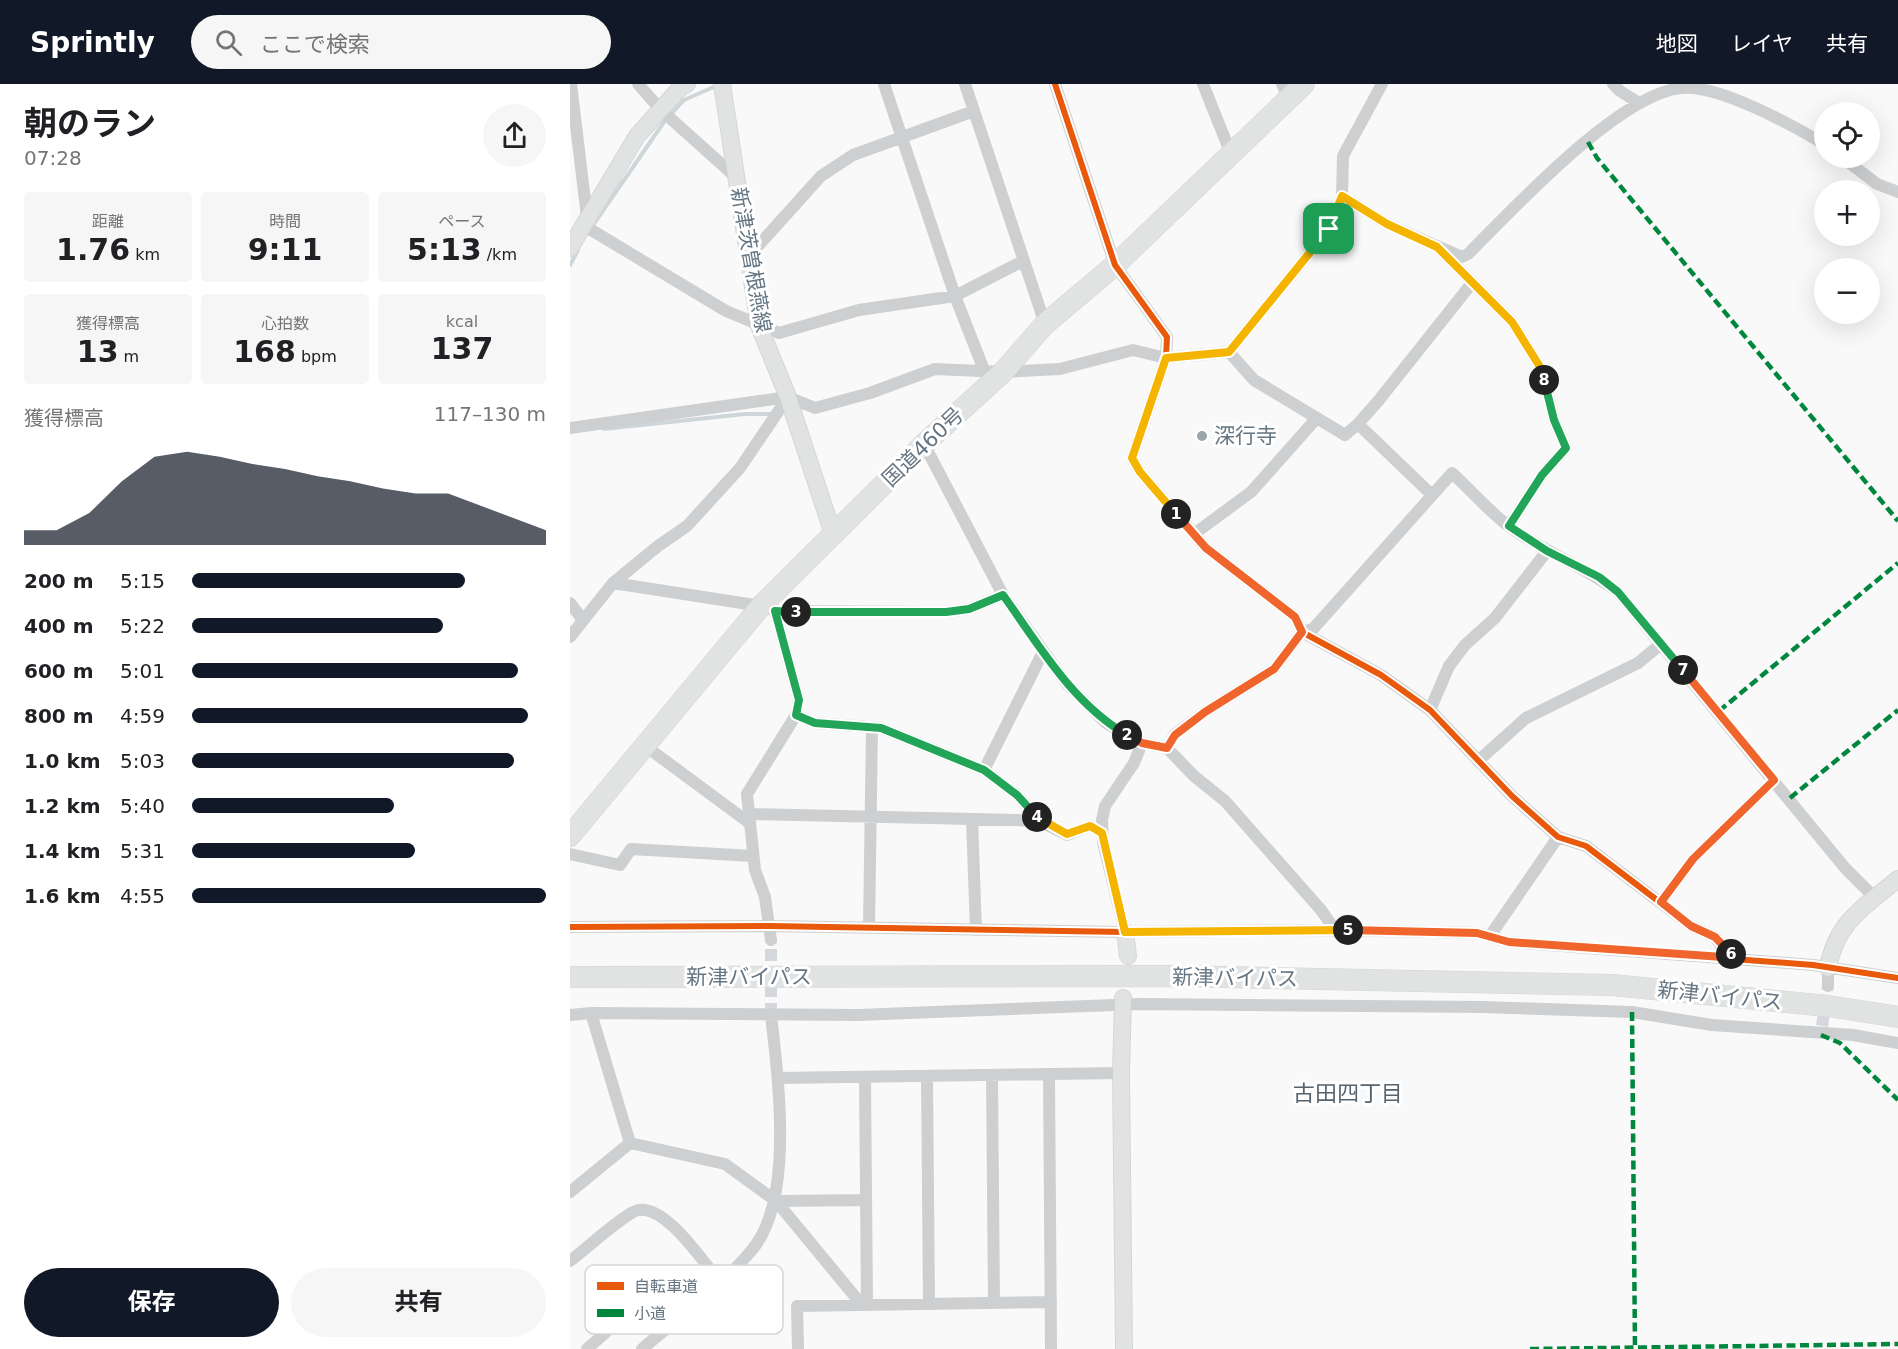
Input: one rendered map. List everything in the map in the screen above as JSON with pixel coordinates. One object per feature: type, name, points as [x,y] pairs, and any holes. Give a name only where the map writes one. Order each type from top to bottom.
[{"type":"highway","name":"国道460号","points":[[570,836],[644,745],[833,534],[994,371],[1115,265],[1231,154],[1285,91],[1304,84]]},
{"type":"highway","name":"新津バイパス","points":[[570,977],[1174,976],[1612,985],[1828,1006],[1898,1017]]},
{"type":"street","points":[[571,84],[585,221]]},
{"type":"street","points":[[638,84],[661,110],[737,178]]},
{"type":"street","points":[[570,248],[637,136],[681,87],[687,84]]},
{"type":"street","points":[[884,84],[956,296],[994,371]]},
{"type":"street","points":[[965,84],[1045,324]]},
{"type":"street","points":[[1055,84],[1115,265],[1167,337],[1166,358],[1132,458],[1140,472],[1206,548],[1295,617],[1302,632],[1381,675],[1430,710],[1512,796],[1558,837],[1586,846],[1691,926],[1715,937],[1724,950],[1737,958]]},
{"type":"street","points":[[1203,84],[1231,154]]},
{"type":"street","points":[[570,429],[788,397],[815,408],[870,393],[935,369],[994,371],[1060,369],[1133,350],[1166,358],[1229,352],[1329,229],[1342,196],[1343,156],[1382,84]]},
{"type":"street","points":[[1613,84],[1639,103]]},
{"type":"street","name":"新津茨曽根燕線","points":[[723,88],[759,326],[788,397],[833,534]]},
{"type":"street","points":[[1342,196],[1387,224],[1462,257],[1468,254],[1551,170],[1639,103],[1680,88],[1703,89],[1789,124],[1814,138]]},
{"type":"street","points":[[749,256],[820,176],[853,155],[974,111]]},
{"type":"street","points":[[1856,168],[1877,184],[1898,192]]},
{"type":"street","points":[[585,221],[726,311],[779,333],[859,310],[956,296],[1023,261]]},
{"type":"street","points":[[1437,247],[1512,322],[1542,370],[1554,420],[1566,448],[1542,475],[1509,526]]},
{"type":"street","points":[[1229,352],[1254,380],[1345,435],[1358,424],[1472,284]]},
{"type":"street","points":[[570,637],[614,583],[657,546],[687,526],[740,468],[788,397]]},
{"type":"street","points":[[1194,534],[1251,492],[1316,419]]},
{"type":"street","points":[[1358,424],[1432,495]]},
{"type":"street","points":[[924,444],[1003,595],[1067,684],[1106,723],[1142,743],[1167,748],[1194,777],[1225,801],[1321,910],[1335,930]]},
{"type":"street","points":[[1167,748],[1175,735],[1205,712],[1274,669],[1302,632],[1313,629],[1452,472],[1509,526],[1547,551],[1599,577],[1618,592],[1845,868],[1875,898]]},
{"type":"street","points":[[1430,710],[1449,666],[1465,645],[1495,618],[1547,551]]},
{"type":"street","points":[[614,583],[768,609],[946,612],[969,609],[1003,595]]},
{"type":"street","points":[[570,603],[583,620]]},
{"type":"street","points":[[768,609],[799,700],[796,715],[747,794],[755,870],[765,897],[771,940]]},
{"type":"street","points":[[1478,761],[1526,718],[1638,663],[1661,644]]},
{"type":"street","points":[[984,770],[1043,652]]},
{"type":"street","points":[[796,715],[815,723],[881,728],[984,770],[1017,795],[1041,822]]},
{"type":"street","points":[[869,928],[872,727]]},
{"type":"street","points":[[1128,956],[1125,932],[1102,833],[1105,806],[1134,763],[1142,743]]},
{"type":"street","points":[[644,745],[749,818],[972,819],[1041,822],[1067,834],[1090,826],[1102,833]]},
{"type":"street","points":[[1661,902],[1693,859],[1774,780]]},
{"type":"street","points":[[972,819],[976,930]]},
{"type":"street","points":[[1490,936],[1558,837]]},
{"type":"street","points":[[570,854],[620,866],[632,849],[753,856]]},
{"type":"street","points":[[1827,986],[1828,968],[1838,934],[1850,918],[1898,879]]},
{"type":"street","points":[[570,927],[770,926],[1125,932],[1335,930],[1490,936],[1509,942],[1737,958],[1898,978]]},
{"type":"street","points":[[1124,1001],[1121,1073],[1124,1349]]},
{"type":"street","points":[[570,1015],[591,1013],[858,1015],[1124,1001],[1405,1005],[1632,1012],[1712,1025],[1822,1030],[1898,1043]]},
{"type":"street","points":[[591,1013],[630,1143]]},
{"type":"street","points":[[737,1265],[752,1251],[765,1229],[776,1202],[778,1181],[777,1078],[771,1015]]},
{"type":"street","points":[[777,1078],[1121,1073]]},
{"type":"street","points":[[1048,1074],[1051,1349]]},
{"type":"street","points":[[992,1075],[994,1303]]},
{"type":"street","points":[[927,1076],[930,1304]]},
{"type":"street","points":[[865,1077],[865,1305]]},
{"type":"street","points":[[570,1192],[630,1143]]},
{"type":"street","points":[[630,1143],[725,1164],[776,1202],[865,1305]]},
{"type":"street","points":[[776,1202],[866,1200]]},
{"type":"street","points":[[570,1261],[634,1212],[648,1210],[680,1232],[706,1265]]},
{"type":"street","points":[[798,1349],[797,1306],[1051,1302]]},
{"type":"street","points":[[586,1349],[603,1334]]},
{"type":"street","points":[[642,1349],[659,1334]]},
{"type":"waterway","points":[[591,228],[664,122],[684,100],[716,86]]},
{"type":"waterway","points":[[570,265],[578,250]]},
{"type":"waterway","points":[[604,429],[745,414],[772,414]]},
{"type":"tunnel","points":[[771,940],[771,1015]]},
{"type":"tunnel","points":[[1822,1026],[1828,986]]},
{"type":"marked path","points":[[1588,142],[1597,158],[1898,521]]},
{"type":"marked path","points":[[1719,711],[1898,563]]},
{"type":"marked path","points":[[1790,798],[1898,710]]},
{"type":"marked path","points":[[1632,1012],[1635,1349]]},
{"type":"marked path","points":[[1821,1035],[1840,1043],[1898,1100]]},
{"type":"marked path","points":[[1530,1349],[1898,1344]]},
{"type":"cycle path","points":[[1055,84],[1115,265],[1167,337],[1166,358],[1132,458],[1140,472],[1206,548],[1295,617],[1302,632],[1381,675],[1430,710],[1512,796],[1558,837],[1586,846],[1691,926],[1715,937],[1724,950],[1737,959]]},
{"type":"cycle path","points":[[570,927],[770,926],[1125,932],[1335,930],[1477,933],[1509,942],[1813,965],[1898,978]]},
{"type":"place","name":"深行寺","points":[[1202,436]]},
{"type":"district","name":"古田四丁目","points":[[1348,1093]]},
{"type":"route","points":[[1342,196],[1387,224],[1437,247],[1512,322],[1542,370],[1554,420],[1566,448],[1542,475],[1509,526],[1547,551],[1599,577],[1618,592],[1774,780],[1693,859],[1661,902],[1691,926],[1715,937],[1724,950],[1737,958],[1509,942],[1477,933],[1335,930],[1321,932],[1125,932],[1102,833],[1090,826],[1067,834],[1041,822],[1017,795],[984,770],[881,728],[815,723],[796,715],[799,700],[775,611],[946,612],[969,609],[1003,595],[1067,684],[1106,723],[1142,743],[1167,748],[1175,735],[1205,712],[1274,669],[1302,632],[1295,617],[1206,548],[1140,472],[1132,458],[1166,358],[1229,352],[1329,229],[1342,196]]}]
